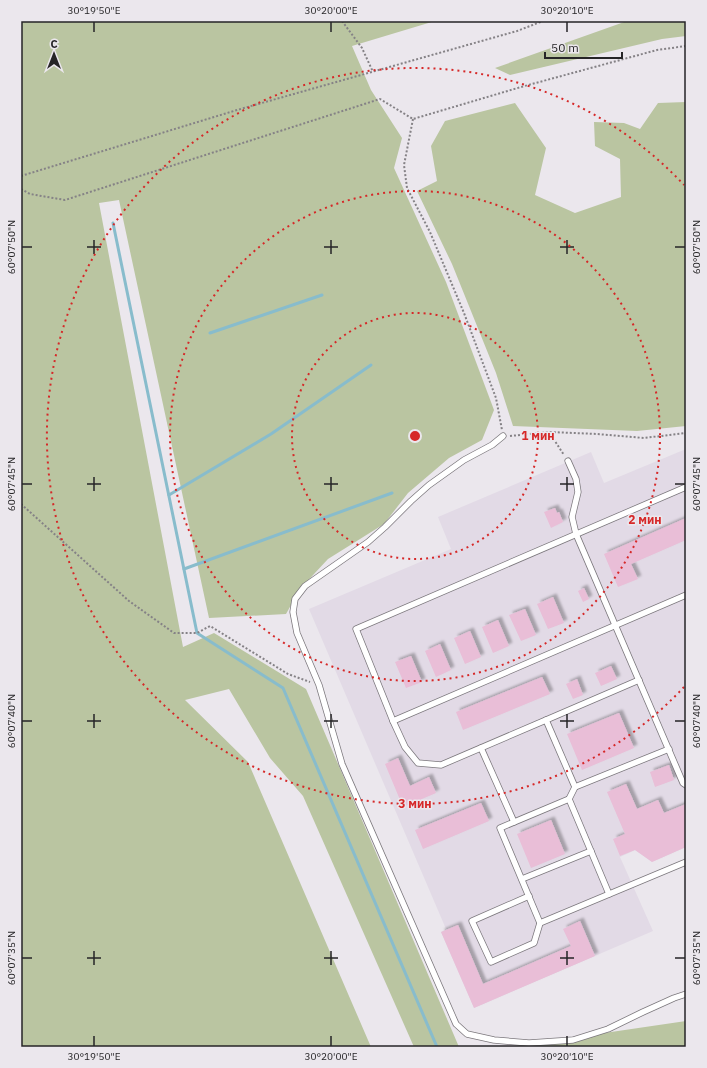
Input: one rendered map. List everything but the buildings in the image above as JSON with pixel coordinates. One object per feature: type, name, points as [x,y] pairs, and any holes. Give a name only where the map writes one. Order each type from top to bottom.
[{"type":"lane","points":[[503,436],[464,460],[429,485],[411,500],[368,542],[305,586],[295,599],[293,612],[297,633],[319,686],[342,764],[456,1024],[467,1034],[494,1040],[529,1043],[573,1040],[608,1029],[642,1012],[686,994]]},
{"type":"lane","points":[[568,461],[576,479],[578,492],[572,517],[576,534],[683,783],[686,784]]},
{"type":"lane","points":[[639,680],[440,765],[418,763],[405,747],[356,629],[686,487]]},
{"type":"lane","points":[[393,721],[686,595]]},
{"type":"lane","points":[[546,720],[575,787]]},
{"type":"lane","points":[[481,748],[514,822]]},
{"type":"lane","points":[[529,896],[472,921],[491,962],[534,943],[540,923],[529,896],[522,879],[500,828],[569,799],[575,787],[669,749]]},
{"type":"lane","points":[[569,799],[610,894]]},
{"type":"lane","points":[[522,879],[591,851]]},
{"type":"lane","points":[[540,923],[686,862]]},
{"type":"path","points":[[342,21],[362,48],[373,72]]},
{"type":"path","points":[[21,176],[237,110],[517,31],[543,21]]},
{"type":"path","points":[[21,189],[30,194],[65,200],[380,99],[413,119],[521,87],[657,50],[686,46]]},
{"type":"path","points":[[413,119],[404,166],[407,188],[430,232],[464,313],[496,398],[503,436],[549,432],[644,438],[686,432]]},
{"type":"path","points":[[549,432],[568,461]]},
{"type":"path","points":[[21,504],[129,601],[174,632],[198,632],[210,626],[288,674],[319,686]]},
{"type":"shaded area","points":[[686,449],[686,847],[652,862],[635,850],[620,857],[653,931],[474,1008],[441,932],[446,929],[309,609],[451,549],[438,517],[591,452],[604,483]]},
{"type":"green space","points":[[21,21],[435,21],[352,46],[371,90],[402,138],[394,168],[446,282],[494,410],[482,440],[449,458],[408,493],[384,524],[328,559],[300,589],[286,614],[209,618],[119,200],[99,203],[183,647],[214,633],[306,689],[459,1047],[414,1047],[303,796],[270,758],[229,689],[185,700],[248,762],[371,1047],[21,1047]]},
{"type":"green space","points":[[627,21],[686,21],[686,36],[662,39],[510,75],[495,68]]},
{"type":"green space","points":[[686,102],[686,426],[637,431],[513,426],[496,373],[452,264],[417,191],[437,181],[431,146],[445,121],[515,103],[546,148],[535,195],[575,213],[621,197],[620,159],[595,146],[594,122],[624,123],[640,129],[658,103]]},
{"type":"green space","points":[[686,1021],[686,1047],[509,1047]]},
{"type":"waterway","points":[[113,223],[197,633],[283,688],[437,1047]]},
{"type":"waterway","points":[[210,333],[322,295]]},
{"type":"waterway","points":[[169,495],[271,434],[371,365]]},
{"type":"waterway","points":[[184,569],[392,493]]}]
